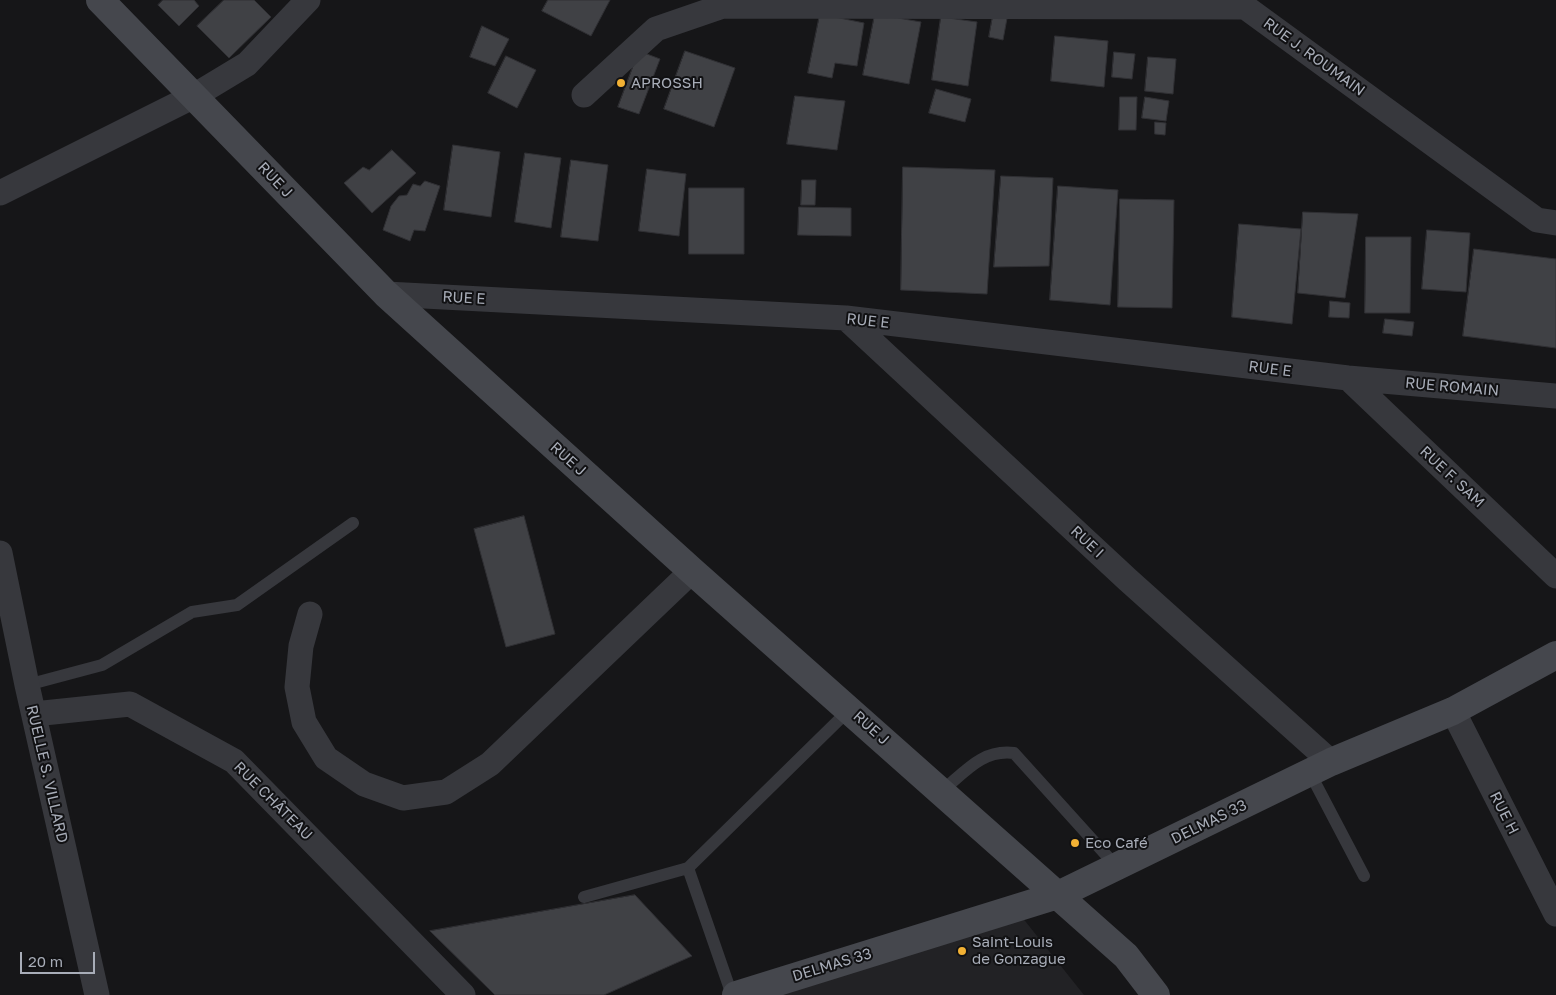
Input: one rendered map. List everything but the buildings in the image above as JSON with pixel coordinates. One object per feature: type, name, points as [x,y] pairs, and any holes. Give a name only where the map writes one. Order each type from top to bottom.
[{"type":"street","name":"RUE J","points":[[100,0],[386,294],[692,572],[850,709],[1126,956],[1156,995]]},
{"type":"street","points":[[0,193],[194,96],[248,64],[308,0]]},
{"type":"street","name":"RUE J. ROUMAIN","points":[[584,95],[656,29],[726,3],[1243,4],[1537,220],[1556,223]]},
{"type":"street","name":"RUE E","points":[[386,294],[846,318],[1348,378]]},
{"type":"street","name":"RUE I","points":[[846,318],[1128,580],[1321,768]]},
{"type":"street","name":"RUE ROMAIN","points":[[1348,378],[1556,396]]},
{"type":"street","name":"RUE F. SAM","points":[[1348,378],[1556,576]]},
{"type":"street","name":"RUELLE S. VILLARD","points":[[0,553],[26,685],[97,995]]},
{"type":"street","points":[[310,614],[301,646],[298,687],[304,722],[326,758],[364,784],[403,798],[446,792],[490,764],[692,572]]},
{"type":"street","name":"DELMAS 33","points":[[736,995],[1058,895],[1321,768],[1452,711],[1556,655]]},
{"type":"street","name":"RUE CHÂTEAU","points":[[34,714],[130,704],[234,761],[464,995]]},
{"type":"street","name":"RUE H","points":[[1452,711],[1556,914]]},
{"type":"lane","points":[[26,685],[102,665],[192,612],[237,605],[353,523]]},
{"type":"lane","points":[[584,897],[688,868],[850,709]]},
{"type":"lane","points":[[942,792],[985,756],[1001,752],[1014,753],[1116,866]]},
{"type":"lane","points":[[1321,768],[1364,876]]},
{"type":"lane","points":[[688,868],[732,995]]},
{"type":"shaded area","name":"Saint-Louis de Gonzague","points":[[1014,907],[1084,995],[736,995]]},
{"type":"place","name":"APROSSH","points":[[621,83]]},
{"type":"place","name":"Eco Café","points":[[1075,843]]},
{"type":"place","name":"Saint-Louis de Gonzague","points":[[962,951]]}]
